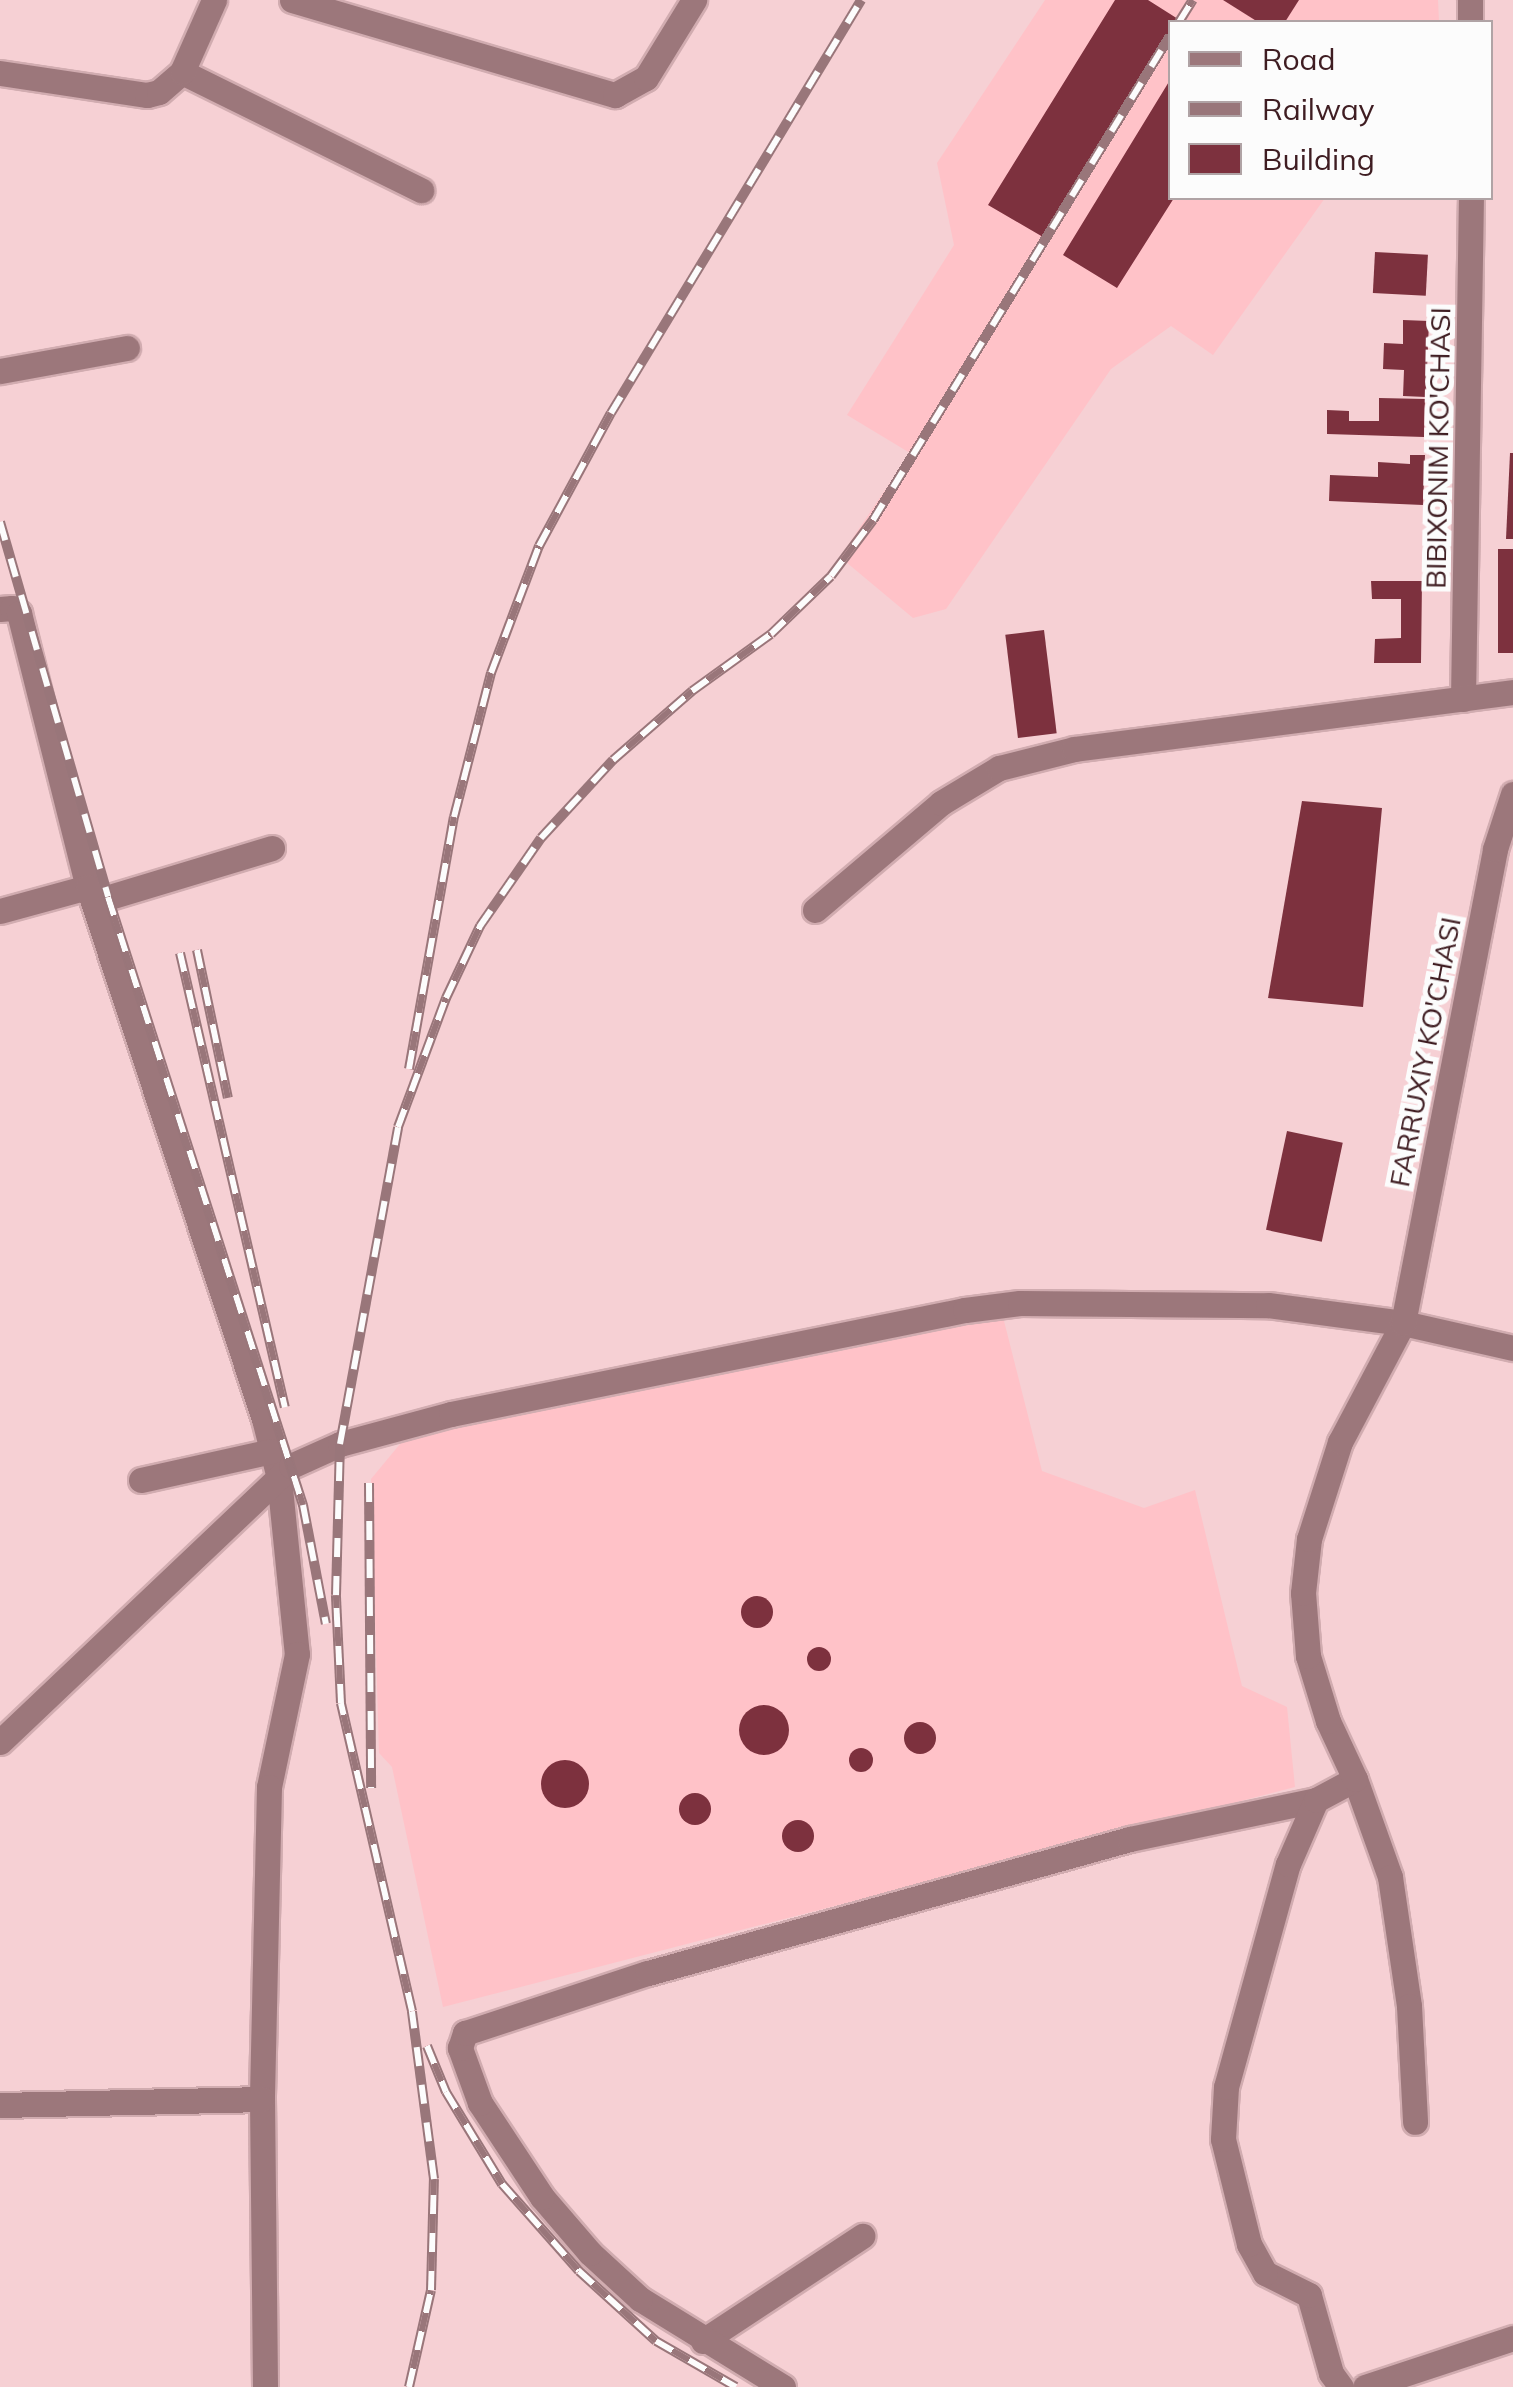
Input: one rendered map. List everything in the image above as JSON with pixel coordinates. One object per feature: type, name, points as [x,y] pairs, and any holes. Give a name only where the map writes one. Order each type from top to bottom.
[{"type":"street","points":[[0,73],[146,95],[172,84],[182,72],[214,0]]},
{"type":"street","points":[[292,0],[615,95],[646,78],[694,0]]},
{"type":"street","points":[[182,72],[421,190]]},
{"type":"street","name":"BIBIXONIM KO'CHASI","points":[[1463,699],[1471,200]]},
{"type":"street","points":[[0,372],[128,348]]},
{"type":"street","points":[[0,609],[12,608],[18,614],[91,895],[278,1478],[297,1654],[269,1787],[262,2100],[264,2387]]},
{"type":"street","points":[[815,910],[941,803],[999,768],[1074,748],[1513,692]]},
{"type":"street","name":"FARRUXIY KO'CHASI","points":[[1415,2122],[1409,2006],[1390,1877],[1355,1779],[1328,1721],[1308,1656],[1303,1593],[1309,1539],[1340,1442],[1403,1323],[1495,849],[1513,794]]},
{"type":"street","points":[[0,910],[91,895],[272,848]]},
{"type":"street","points":[[0,1742],[291,1466],[340,1444],[451,1414],[964,1310],[1020,1304],[1268,1305],[1403,1323],[1513,1348]]},
{"type":"street","points":[[141,1480],[272,1451]]},
{"type":"street","points":[[783,2387],[640,2299],[590,2252],[542,2197],[468,2079],[460,2048],[465,2033],[648,1973],[1130,1839],[1316,1800],[1355,1779]]},
{"type":"street","points":[[1316,1800],[1288,1864],[1226,2087],[1223,2139],[1249,2244],[1268,2276],[1309,2296],[1331,2373],[1342,2387]]},
{"type":"street","points":[[0,2105],[262,2100]]},
{"type":"street","points":[[703,2341],[862,2236]]},
{"type":"street","points":[[1365,2387],[1513,2338]]},
{"type":"shaded area","points":[[1045,0],[1438,0],[1439,20],[1168,20],[1168,200],[1324,200],[1213,355],[1171,326],[1111,369],[946,609],[913,618],[840,557],[910,453],[847,415],[954,245],[937,163]]},
{"type":"shaded area","points":[[1002,1313],[1042,1471],[1144,1508],[1195,1490],[1242,1686],[1287,1707],[1295,1787],[443,2007],[392,1767],[379,1753],[371,1479],[410,1432]]},
{"type":"building","points":[[1115,0],[1148,0],[1178,19],[1168,20],[1168,34],[1043,237],[988,205]]},
{"type":"building","points":[[1223,0],[1299,0],[1286,20],[1255,20]]},
{"type":"building","points":[[1168,83],[1168,200],[1173,200],[1117,288],[1063,255]]},
{"type":"building","points":[[1375,252],[1428,255],[1426,296],[1373,293]]},
{"type":"building","points":[[1403,320],[1429,321],[1426,397],[1403,396],[1404,370],[1383,369],[1384,343],[1403,344]]},
{"type":"building","points":[[1379,398],[1425,399],[1424,437],[1327,434],[1327,410],[1349,411],[1349,421],[1379,421]]},
{"type":"building","points":[[1510,453],[1513,539],[1506,539]]},
{"type":"building","points":[[1410,455],[1425,455],[1423,505],[1329,501],[1330,475],[1378,477],[1378,462],[1410,464]]},
{"type":"building","points":[[1498,549],[1513,549],[1513,653],[1498,653]]},
{"type":"building","points":[[1371,581],[1422,581],[1421,663],[1374,663],[1375,639],[1401,638],[1401,599],[1372,599]]},
{"type":"building","points":[[1044,630],[1057,733],[1018,738],[1005,635]]},
{"type":"building","points":[[1302,801],[1382,808],[1363,1007],[1268,998]]},
{"type":"building","points":[[1287,1131],[1343,1143],[1322,1242],[1266,1230]]},
{"type":"building","points":[[757,1596],[768,1601],[773,1612],[768,1623],[757,1628],[746,1623],[741,1612],[746,1601]]},
{"type":"building","points":[[819,1647],[828,1650],[828,1668],[819,1671],[810,1668],[807,1659],[810,1650]]},
{"type":"building","points":[[764,1705],[781,1713],[789,1730],[781,1747],[764,1755],[747,1747],[739,1730],[747,1713]]},
{"type":"building","points":[[920,1722],[931,1727],[936,1738],[931,1749],[920,1754],[909,1749],[904,1738],[909,1727]]},
{"type":"building","points":[[861,1748],[870,1751],[870,1769],[861,1772],[852,1769],[849,1760],[852,1751]]},
{"type":"building","points":[[565,1760],[582,1767],[589,1784],[582,1801],[565,1808],[548,1801],[541,1784],[548,1767]]},
{"type":"building","points":[[695,1793],[706,1798],[711,1809],[706,1820],[695,1825],[684,1820],[679,1809],[684,1798]]},
{"type":"building","points":[[798,1820],[809,1825],[814,1836],[809,1847],[798,1852],[787,1847],[782,1836],[787,1825]]},
{"type":"railway","points":[[409,1069],[454,817],[491,673],[539,546],[611,413],[861,0]]},
{"type":"railway","points":[[1180,20],[1193,0]]},
{"type":"railway","points":[[409,2387],[431,2290],[434,2179],[412,2011],[341,1703],[336,1595],[340,1444],[398,1127],[446,998],[480,926],[541,838],[613,760],[692,691],[771,634],[831,576],[873,520],[1168,39]]},
{"type":"railway","points":[[0,522],[108,897],[303,1505],[326,1624]]},
{"type":"railway","points":[[197,950],[228,1098]]},
{"type":"railway","points":[[180,953],[285,1407]]},
{"type":"railway","points":[[369,1483],[371,1788]]},
{"type":"railway","points":[[427,2046],[446,2092],[502,2184],[579,2271],[656,2341],[736,2387]]}]
